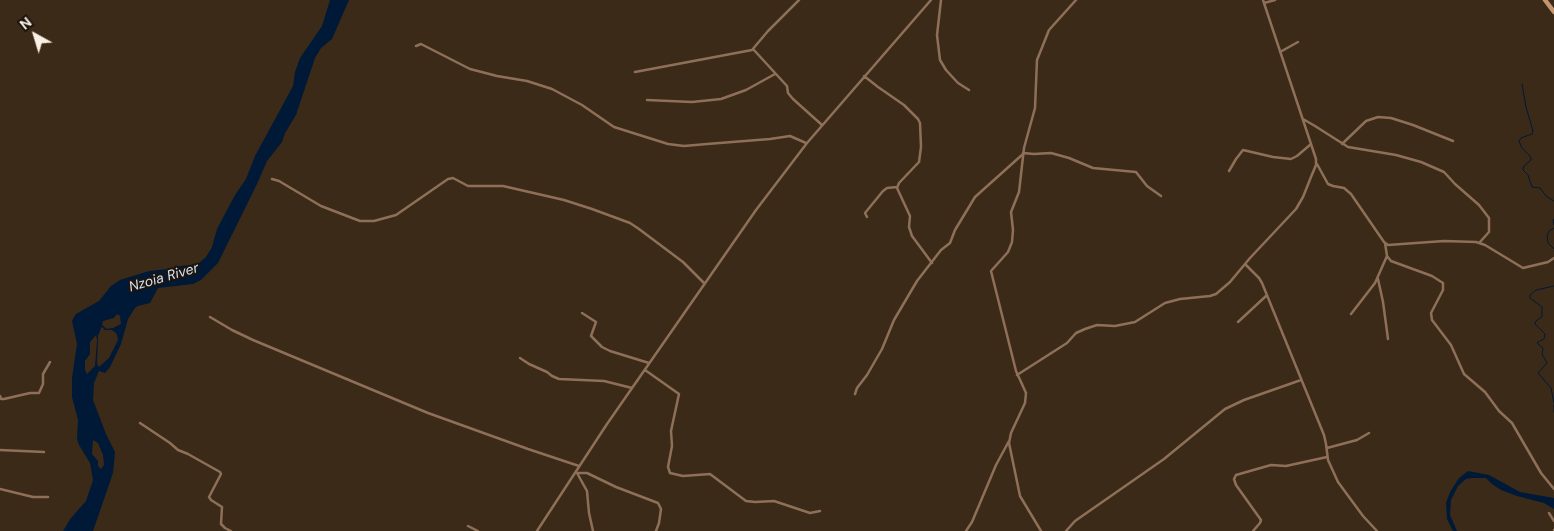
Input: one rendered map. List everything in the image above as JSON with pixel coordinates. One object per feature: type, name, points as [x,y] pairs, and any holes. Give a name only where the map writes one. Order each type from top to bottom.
[{"type":"street","points":[[636,72],[753,49],[800,0]]},
{"type":"street","points":[[537,531],[644,370],[756,210],[822,125],[931,0]]},
{"type":"street","points":[[941,0],[937,35],[940,60],[958,83],[969,90]]},
{"type":"street","points":[[966,531],[972,522],[996,465],[1009,441],[1013,426],[1026,396],[1026,391],[1017,375],[991,271],[1008,252],[1012,242],[1011,212],[1020,192],[1023,154],[1035,108],[1038,57],[1049,30],[1076,0]]},
{"type":"street","points":[[1275,0],[1264,2],[1316,162],[1328,184],[1343,187],[1351,194],[1385,243],[1387,256],[1390,261],[1432,276],[1443,283],[1443,290],[1431,313],[1432,320],[1451,345],[1464,374],[1485,392],[1499,411],[1512,423],[1541,473],[1554,489]]},
{"type":"street","points":[[1545,0],[1554,12]]},
{"type":"street","points":[[1280,52],[1298,42]]},
{"type":"street","points":[[416,46],[421,44],[470,69],[527,81],[552,89],[582,105],[614,127],[668,144],[684,146],[702,145],[770,140],[790,136],[807,143]]},
{"type":"street","points":[[753,49],[787,86],[788,93],[793,99],[822,125]]},
{"type":"street","points":[[647,100],[692,102],[720,99],[746,90],[775,74]]},
{"type":"street","points":[[864,76],[904,104],[920,123],[921,147],[919,162],[897,187],[889,187],[883,191],[865,213],[867,217]]},
{"type":"street","points":[[1342,144],[1366,122],[1378,117],[1391,118],[1413,125],[1453,141]]},
{"type":"street","points":[[1302,119],[1342,144],[1352,148],[1409,158],[1444,172],[1476,202],[1489,218],[1489,232],[1480,243]]},
{"type":"street","points":[[1229,171],[1243,150],[1288,159],[1297,156],[1311,144]]},
{"type":"street","points":[[855,394],[882,349],[896,316],[919,278],[951,240],[975,197],[1023,154],[1051,153],[1092,168],[1136,172],[1147,186],[1161,196]]},
{"type":"street","points":[[1017,375],[1067,343],[1076,333],[1085,329],[1097,325],[1115,326],[1135,322],[1165,303],[1216,294],[1230,282],[1296,209],[1306,190],[1316,162]]},
{"type":"street","points":[[272,179],[279,181],[321,206],[360,220],[374,221],[396,215],[453,178],[468,186],[503,186],[564,200],[632,225],[660,244],[704,283]]},
{"type":"street","points":[[897,187],[910,216],[910,232],[932,263]]},
{"type":"street","points":[[1385,243],[1389,245],[1444,241],[1480,243],[1523,268],[1548,262],[1554,258]]},
{"type":"street","points":[[1351,314],[1378,279],[1387,256]]},
{"type":"street","points":[[1245,264],[1260,280],[1324,435],[1329,464],[1340,485],[1377,531]]},
{"type":"street","points":[[1378,279],[1384,302],[1388,339]]},
{"type":"street","points":[[1238,322],[1266,295]]},
{"type":"street","points":[[582,313],[596,322],[591,336],[602,347],[649,363]]},
{"type":"street","points":[[210,316],[232,330],[253,340],[428,413],[579,466]]},
{"type":"street","points":[[520,358],[559,379],[604,381],[632,388]]},
{"type":"street","points":[[0,398],[30,393],[39,394],[43,384],[42,376],[50,362]]},
{"type":"street","points":[[644,370],[679,394],[672,431],[672,446],[668,467],[670,473],[683,476],[710,474],[746,501],[777,502],[810,513],[820,511]]},
{"type":"street","points":[[1066,531],[1075,521],[1164,459],[1225,409],[1244,400],[1301,380]]},
{"type":"street","points":[[140,422],[170,442],[178,450],[220,472],[221,474],[209,497],[222,507],[221,524],[231,531]]},
{"type":"street","points":[[1327,448],[1357,440],[1369,433]]},
{"type":"street","points":[[1009,441],[1020,496],[1041,531]]},
{"type":"street","points":[[0,450],[44,452]]},
{"type":"street","points":[[1253,531],[1261,520],[1236,485],[1234,479],[1236,475],[1271,465],[1286,466],[1328,457]]},
{"type":"street","points":[[576,472],[586,473],[658,503],[661,509],[657,530]]},
{"type":"street","points":[[576,472],[587,491],[588,513],[593,531]]},
{"type":"street","points":[[0,489],[33,497],[48,497]]},
{"type":"street","points":[[1549,513],[1554,521]]},
{"type":"street","points":[[468,526],[478,531]]},
{"type":"water","name":"Nzoia River","points":[[330,0],[349,0],[332,39],[321,48],[315,58],[296,115],[282,142],[267,161],[218,263],[201,280],[193,284],[158,288],[150,303],[135,308],[128,319],[121,344],[110,367],[105,373],[99,371],[94,383],[93,400],[115,452],[113,473],[93,531],[63,531],[71,518],[86,501],[93,480],[90,463],[77,439],[78,420],[72,397],[72,378],[77,344],[72,321],[74,317],[99,301],[111,286],[120,280],[149,271],[198,264],[206,257],[212,247],[217,229],[246,179],[255,156],[293,86],[300,58],[322,26]],"holes":[[[117,314],[120,316],[121,324],[107,329],[102,325],[103,321],[114,318]],[[101,328],[112,330],[116,333],[118,340],[109,358],[99,367],[97,364],[98,336]],[[96,335],[95,366],[87,374],[85,361],[90,354],[90,342]],[[93,440],[98,443],[103,455],[104,465],[101,469],[98,466],[98,461],[92,454]]]},
{"type":"water","points":[[1468,471],[1489,475],[1520,492],[1554,498],[1554,509],[1544,503],[1501,490],[1486,478],[1466,479],[1458,486],[1451,500],[1450,515],[1457,531],[1453,531],[1447,519],[1446,503],[1450,492],[1459,478]]},
{"type":"waterway","points":[[1522,84],[1533,131],[1532,134],[1521,138],[1519,141],[1522,148],[1531,158],[1523,170],[1528,175],[1532,187],[1540,188],[1546,196],[1554,201]]},
{"type":"waterway","points":[[1554,219],[1554,225]]},
{"type":"waterway","points":[[1554,228],[1549,231],[1547,236],[1548,243],[1554,249]]},
{"type":"waterway","points":[[1554,286],[1536,290],[1530,295],[1530,298],[1542,307],[1542,317],[1535,324],[1545,334],[1544,339],[1537,343],[1543,348],[1542,354],[1547,363],[1538,373],[1551,388],[1554,403]]},
{"type":"waterway","points":[[1554,405],[1554,412]]}]
